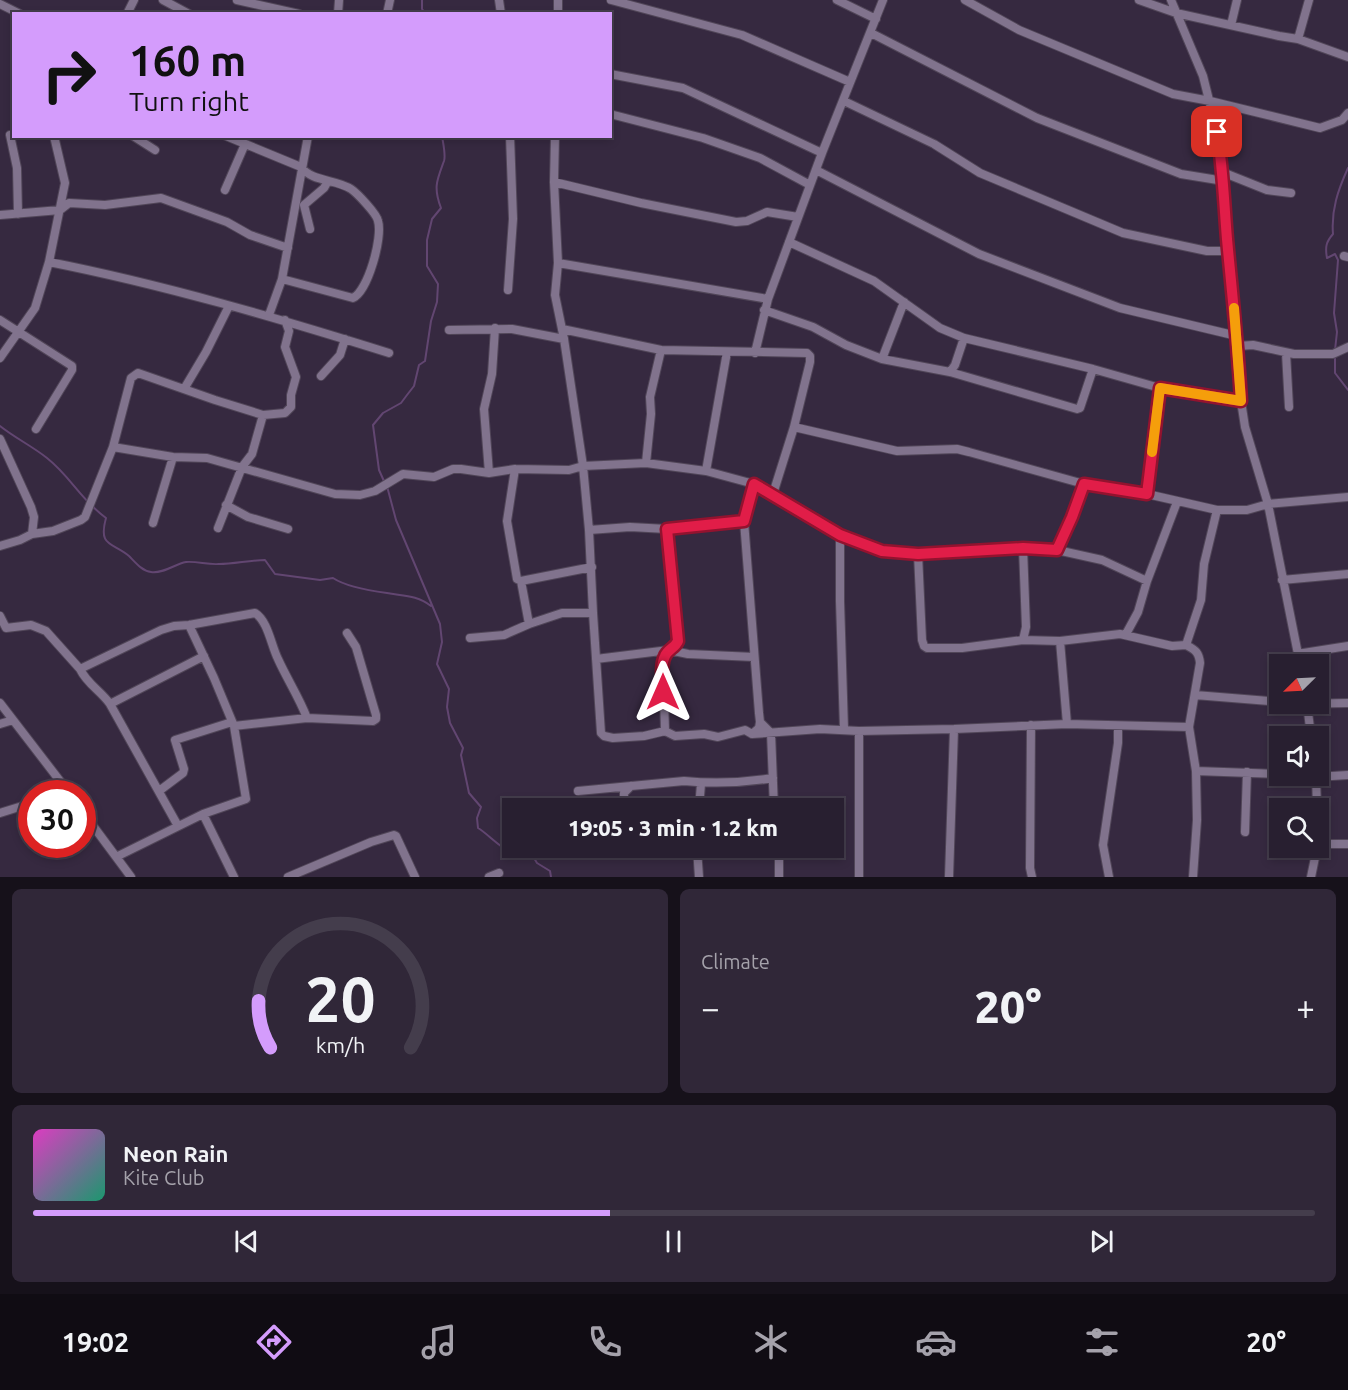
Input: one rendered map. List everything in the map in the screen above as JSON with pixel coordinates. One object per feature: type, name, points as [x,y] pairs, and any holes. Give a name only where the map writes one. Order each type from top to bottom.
[{"type":"street","points":[[163,0],[185,12]]},
{"type":"street","points":[[237,0],[290,12]]},
{"type":"street","points":[[611,0],[742,35],[850,82]]},
{"type":"street","points":[[837,0],[876,19]]},
{"type":"street","points":[[755,353],[764,310],[822,153],[883,0]]},
{"type":"street","points":[[965,0],[1019,30],[1180,96],[1210,101],[1320,128],[1342,120],[1348,113]]},
{"type":"street","points":[[1139,0],[1176,13],[1298,39],[1348,57]]},
{"type":"street","points":[[1171,0],[1194,51],[1210,101],[1224,181],[1228,251],[1245,427],[1268,504],[1298,654],[1348,646]]},
{"type":"street","points":[[1231,25],[1237,0]]},
{"type":"street","points":[[1298,39],[1309,0]]},
{"type":"street","points":[[0,4],[16,12]]},
{"type":"street","points":[[871,33],[1037,118],[1181,174],[1224,181]]},
{"type":"street","points":[[612,74],[683,88],[822,153]]},
{"type":"street","points":[[844,101],[934,144],[980,173],[1123,233],[1206,251],[1228,251]]},
{"type":"street","points":[[612,115],[703,138],[759,158],[810,185]]},
{"type":"street","points":[[0,140],[12,135]]},
{"type":"street","points":[[12,138],[17,168],[18,214]]},
{"type":"street","points":[[0,358],[35,308],[49,262],[65,183],[55,138]]},
{"type":"street","points":[[136,138],[155,150]]},
{"type":"street","points":[[231,138],[301,167],[306,174],[351,189],[378,220],[377,244],[368,276],[361,292],[353,298],[282,279]]},
{"type":"street","points":[[269,315],[282,279],[308,138]]},
{"type":"street","points":[[508,290],[513,219],[510,138]]},
{"type":"street","points":[[555,138],[554,182],[558,263],[555,295],[583,466],[590,530],[599,721],[601,733],[604,736],[613,738],[644,736],[665,731],[679,736],[704,734],[718,737],[745,730],[752,734],[820,729],[859,731],[1067,724],[1189,727]]},
{"type":"street","points":[[225,190],[245,144]]},
{"type":"street","points":[[816,170],[979,254],[1120,308],[1237,336]]},
{"type":"street","points":[[1222,172],[1267,190],[1291,193]]},
{"type":"street","points":[[310,230],[304,205],[324,188],[328,181]]},
{"type":"street","points":[[554,182],[640,203],[735,222],[747,221],[767,212],[798,218]]},
{"type":"street","points":[[0,215],[60,210],[69,203],[105,205],[161,198],[227,222],[250,235],[288,248]]},
{"type":"street","points":[[789,242],[874,281],[940,328],[964,339],[1093,369],[1160,388],[1241,401]]},
{"type":"street","points":[[49,262],[120,276],[246,312],[269,315],[389,353]]},
{"type":"street","points":[[558,263],[768,299]]},
{"type":"street","points":[[882,359],[904,302]]},
{"type":"street","points":[[184,389],[229,306]]},
{"type":"street","points":[[764,310],[813,327],[846,345],[882,359],[953,369],[961,374],[1077,409],[1081,404],[1093,369]]},
{"type":"street","points":[[0,320],[72,366],[36,429]]},
{"type":"street","points":[[0,546],[32,534],[52,531],[85,517],[114,447],[131,378],[138,373],[263,415],[285,413],[291,407],[291,395],[296,377],[285,346],[289,331],[285,320]]},
{"type":"street","points":[[489,473],[484,409],[492,374],[495,328]]},
{"type":"street","points":[[449,330],[512,329],[564,339]]},
{"type":"street","points":[[562,329],[661,350],[807,353],[810,356],[794,428],[772,497]]},
{"type":"street","points":[[321,376],[340,355],[345,339]]},
{"type":"street","points":[[953,369],[964,339]]},
{"type":"street","points":[[1238,346],[1253,345],[1286,352],[1333,354],[1348,347]]},
{"type":"street","points":[[646,463],[651,414],[650,397],[661,350]]},
{"type":"street","points":[[706,471],[727,352]]},
{"type":"street","points":[[1286,352],[1289,407]]},
{"type":"street","points":[[1147,494],[1160,388]]},
{"type":"street","points":[[218,528],[242,467],[252,454],[263,415]]},
{"type":"street","points":[[794,428],[886,450],[957,449],[1084,484],[1147,494],[1217,510],[1247,510],[1268,504],[1348,497]]},
{"type":"street","points":[[0,439],[31,507],[34,517],[32,534]]},
{"type":"street","points":[[114,447],[173,457],[207,458],[329,493],[360,495],[375,491],[404,474],[435,477],[461,469],[489,473],[515,469],[569,470],[583,466],[646,463],[706,471],[754,484],[772,497],[840,535],[882,551],[918,554],[1023,548],[1057,550],[1102,560],[1147,581]]},
{"type":"street","points":[[153,523],[173,457]]},
{"type":"street","points":[[515,469],[507,521],[515,576],[521,581],[529,624]]},
{"type":"street","points":[[752,734],[759,728],[760,722],[744,521],[754,484]]},
{"type":"street","points":[[1057,550],[1084,484]]},
{"type":"street","points":[[1126,634],[1138,612],[1147,581],[1177,502]]},
{"type":"street","points":[[226,505],[248,517],[288,529]]},
{"type":"street","points":[[1186,645],[1202,600],[1204,564],[1217,510]]},
{"type":"street","points":[[590,530],[630,527],[667,529],[744,521]]},
{"type":"street","points":[[665,731],[663,673],[665,656],[678,641],[667,529]]},
{"type":"street","points":[[840,535],[844,729]]},
{"type":"street","points":[[1023,548],[1026,627],[1023,640]]},
{"type":"street","points":[[918,554],[924,646],[927,648],[962,648],[1023,640],[1060,641],[1126,634],[1165,645],[1186,645],[1195,649],[1200,663],[1189,727],[1196,771],[1197,820],[1192,877]]},
{"type":"street","points":[[521,581],[592,567]]},
{"type":"street","points":[[1282,580],[1348,574]]},
{"type":"street","points":[[80,669],[160,630],[255,613],[260,616],[278,660],[300,699],[307,718]]},
{"type":"street","points":[[470,638],[504,635],[529,624],[562,614],[593,614]]},
{"type":"street","points":[[0,616],[6,628],[31,625],[46,630],[80,669],[86,680],[103,694],[178,826]]},
{"type":"street","points":[[116,857],[203,814],[246,799],[233,724],[189,625]]},
{"type":"street","points":[[159,791],[183,773],[184,769],[176,740],[233,724],[307,718],[373,721],[376,719],[357,647],[348,633]]},
{"type":"street","points":[[1060,641],[1067,724]]},
{"type":"street","points":[[596,658],[669,650],[688,654],[754,657]]},
{"type":"street","points":[[110,704],[204,656]]},
{"type":"street","points":[[1195,695],[1269,701]]},
{"type":"street","points":[[0,703],[60,780]]},
{"type":"street","points":[[1329,703],[1348,703]]},
{"type":"street","points":[[0,724],[13,720]]},
{"type":"street","points":[[760,722],[771,733],[774,798]]},
{"type":"street","points":[[1031,725],[1030,867],[1032,877]]},
{"type":"street","points":[[1109,877],[1103,845],[1118,743],[1118,726]]},
{"type":"street","points":[[949,877],[954,729]]},
{"type":"street","points":[[859,731],[859,877]]},
{"type":"street","points":[[1196,771],[1269,773]]},
{"type":"street","points":[[1245,832],[1247,772]]},
{"type":"street","points":[[1329,776],[1348,776]]},
{"type":"street","points":[[578,791],[684,781],[701,784],[740,784],[773,778]]},
{"type":"street","points":[[700,798],[701,784]]},
{"type":"street","points":[[624,798],[624,794],[631,786]]},
{"type":"street","points":[[0,813],[18,807]]},
{"type":"street","points":[[203,814],[234,877]]},
{"type":"street","points":[[96,830],[131,877]]},
{"type":"street","points":[[288,877],[371,842],[394,835],[415,877]]},
{"type":"street","points":[[1329,845],[1348,844]]},
{"type":"street","points":[[698,858],[699,877]]},
{"type":"street","points":[[779,858],[779,877]]},
{"type":"street","points":[[1311,877],[1315,858]]},
{"type":"street","points":[[489,877],[500,873]]},
{"type":"waterway","points":[[422,0],[424,12]]},
{"type":"waterway","points":[[442,138],[445,158],[437,189],[441,208],[432,219],[427,240],[427,266],[438,284],[437,302],[431,321],[425,361],[419,365],[414,386],[401,403],[383,413],[373,425],[379,470],[388,490],[396,520],[440,624],[442,642],[437,664],[449,689],[447,707],[450,723],[463,748],[461,755],[469,793],[481,807],[477,818],[478,828],[510,852],[517,855],[531,853],[537,863],[550,871],[551,877]]},
{"type":"waterway","points":[[1335,350],[1337,332],[1334,313],[1338,260],[1335,254],[1327,258],[1326,248],[1333,234],[1336,200],[1348,168]]},
{"type":"waterway","points":[[1335,356],[1335,373],[1348,390]]},
{"type":"waterway","points":[[0,426],[55,465],[89,503],[106,518],[104,534],[108,543],[129,556],[145,570],[160,572],[186,562],[215,564],[265,560],[275,574],[320,580],[333,578],[359,588],[415,598],[431,606]]},
{"type":"slow traffic","points":[[1152,452],[1160,388],[1241,401],[1234,308]]},
{"type":"route","points":[[663,692],[665,656],[678,641],[667,529],[744,521],[754,484],[772,497],[840,535],[882,551],[918,554],[1023,548],[1057,550],[1084,484],[1147,494],[1160,388],[1241,401],[1224,207],[1224,181],[1217,132]]}]
